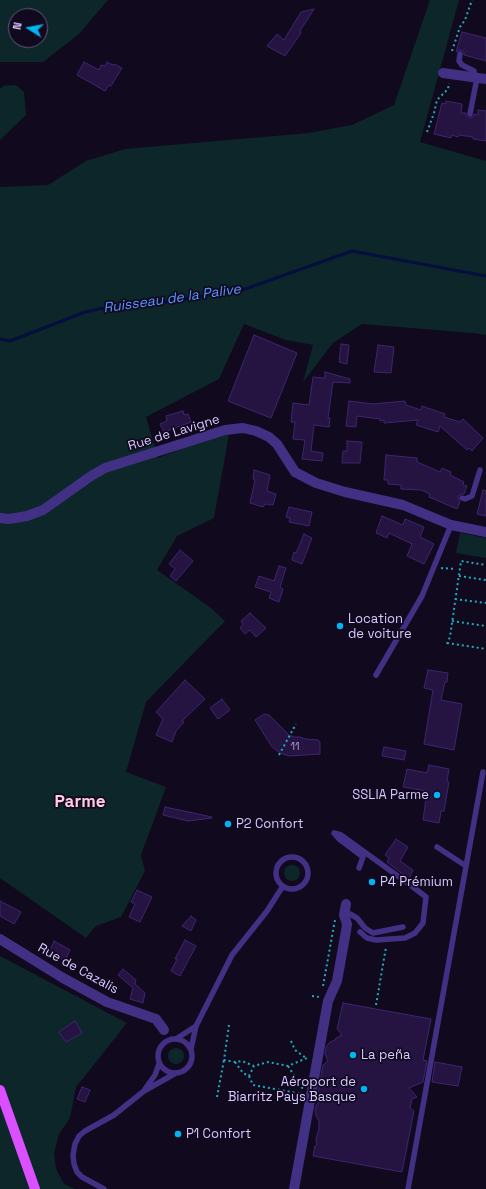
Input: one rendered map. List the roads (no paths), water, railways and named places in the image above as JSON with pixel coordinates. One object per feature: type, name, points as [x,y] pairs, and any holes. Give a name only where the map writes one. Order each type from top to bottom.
[{"type":"main road","points":[[0,1090],[35,1189]]},
{"type":"street","points":[[447,74],[479,78]]},
{"type":"street","name":"Rue de Lavigne","points":[[0,518],[9,519],[27,516],[43,510],[90,476],[105,468],[225,430],[244,428],[256,431],[269,437],[277,444],[295,472],[305,478],[330,487],[403,505],[451,525],[486,532]]},
{"type":"street","points":[[294,1189],[307,1096],[318,1053],[328,1001],[337,981],[347,924],[344,915],[346,904]]},
{"type":"street","name":"Rue de Cazalis","points":[[0,939],[107,1002],[156,1019],[164,1030]]},
{"type":"lane","points":[[460,54],[459,61],[462,65],[474,71],[479,78],[470,114]]},
{"type":"lane","points":[[462,498],[465,499],[472,496],[480,470]]},
{"type":"lane","points":[[376,675],[422,596],[451,525]]},
{"type":"lane","points":[[408,1189],[483,772]]},
{"type":"lane","points":[[359,868],[363,857],[339,839],[334,833],[341,835],[426,898],[423,923],[415,933],[405,938],[376,940],[367,938],[360,932]]},
{"type":"lane","points":[[437,846],[466,866]]},
{"type":"lane","points":[[288,857],[300,859],[307,868],[306,880],[296,888],[287,888],[283,886],[277,880],[276,876],[279,862],[288,857]]},
{"type":"lane","points":[[191,1049],[196,1026],[232,955],[267,911],[283,886]]},
{"type":"lane","points":[[350,914],[357,918],[365,928],[373,933],[403,928]]},
{"type":"lane","points":[[176,1073],[164,1070],[160,1064],[158,1056],[159,1050],[167,1041],[176,1039],[196,1026]]},
{"type":"lane","points":[[164,1030],[167,1041]]},
{"type":"lane","points":[[104,1189],[82,1177],[77,1172],[73,1155],[75,1144],[79,1136],[114,1115],[144,1091],[176,1073],[181,1072],[189,1066],[193,1058],[191,1049],[186,1042],[176,1039]]},
{"type":"lane","points":[[144,1091],[155,1075],[160,1064]]},
{"type":"waterway","name":"Ruisseau de la Palive","points":[[0,339],[10,341],[85,312],[108,307],[142,306],[245,289],[352,251],[486,276]]},
{"type":"place","name":"Location de voiture","points":[[340,626]]},
{"type":"place","name":"SSLIA Parme","points":[[437,795]]},
{"type":"place","name":"P2 Confort","points":[[228,824]]},
{"type":"place","name":"P4 Prémium","points":[[372,882]]},
{"type":"place","name":"La peña","points":[[353,1055]]},
{"type":"place","name":"Aéroport de Biarritz Pays Basque","points":[[364,1089]]},
{"type":"place","name":"P1 Confort","points":[[178,1134]]},
{"type":"district","name":"Parme","points":[[80,802]]}]
